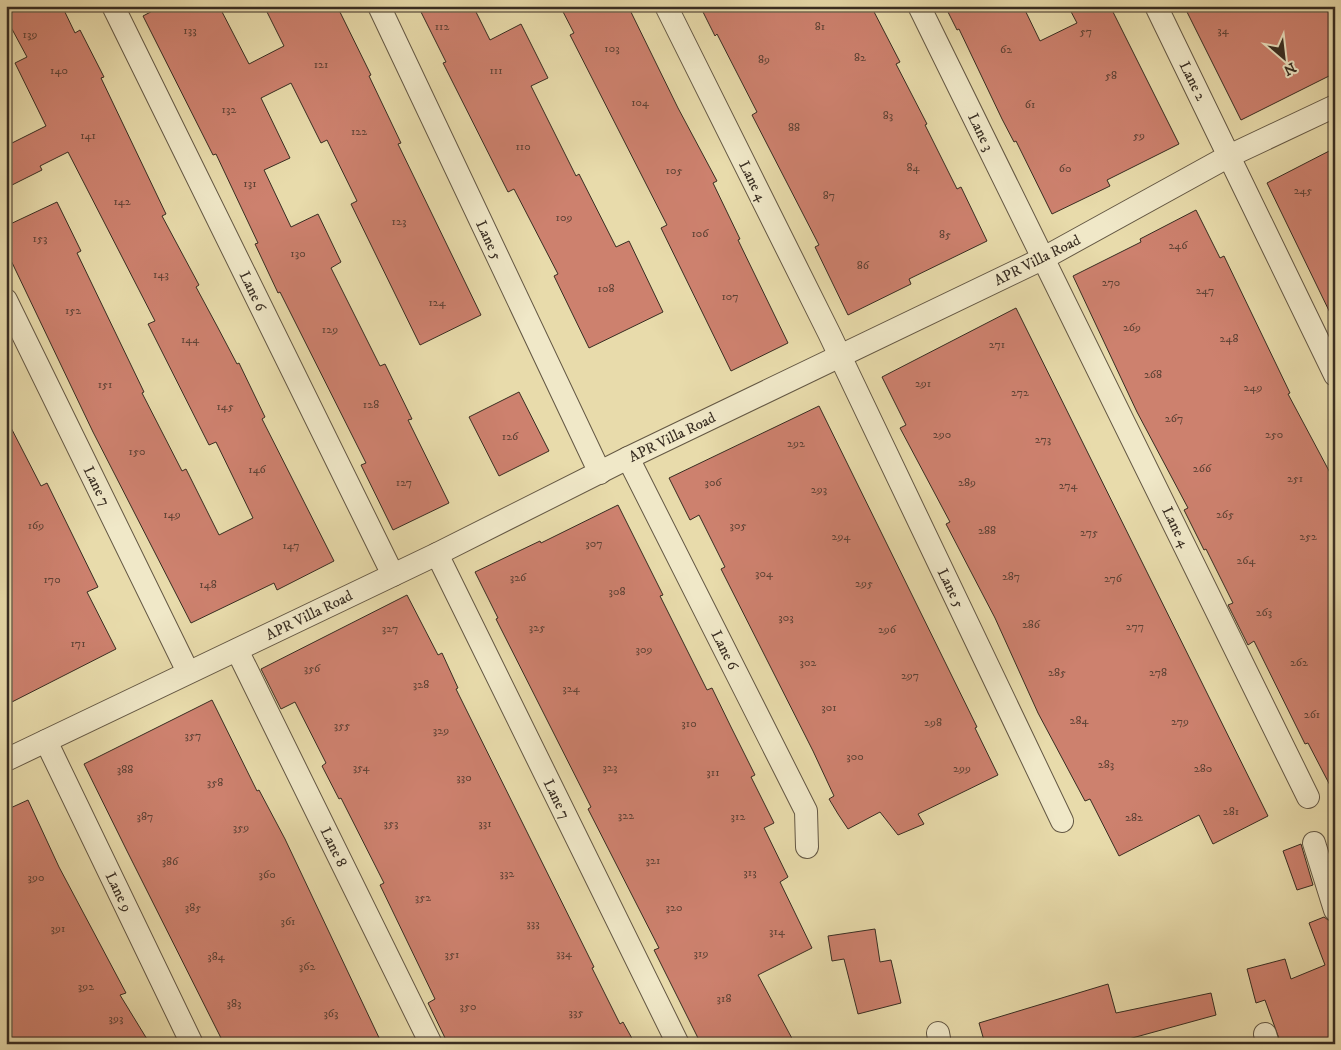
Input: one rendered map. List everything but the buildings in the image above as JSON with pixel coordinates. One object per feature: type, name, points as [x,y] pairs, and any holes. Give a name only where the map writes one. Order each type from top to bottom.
[{"type":"street","name":"Lane 6","points":[[113,6],[393,575]]},
{"type":"street","name":"Lane 5","points":[[379,6],[600,473]]},
{"type":"street","name":"Lane 4","points":[[666,6],[840,356]]},
{"type":"street","name":"Lane 3","points":[[919,6],[1044,258]]},
{"type":"street","name":"Lane 2","points":[[1156,6],[1229,156]]},
{"type":"street","name":"APR Villa Road","points":[[6,760],[437,554],[628,458],[1044,258],[1229,156],[1335,106]]},
{"type":"street","points":[[1229,156],[1335,375]]},
{"type":"street","name":"Lane 4","points":[[1044,258],[1308,797]]},
{"type":"street","name":"Lane 7","points":[[6,300],[188,672]]},
{"type":"street","name":"Lane 5","points":[[840,356],[1062,821]]},
{"type":"street","name":"Lane 6","points":[[628,458],[806,811],[807,847]]},
{"type":"street","name":"Lane 7","points":[[437,554],[678,1044]]},
{"type":"street","name":"Lane 8","points":[[237,650],[431,1044]]},
{"type":"street","name":"Lane 9","points":[[46,741],[192,1044]]},
{"type":"street","points":[[1314,843],[1335,910]]}]
